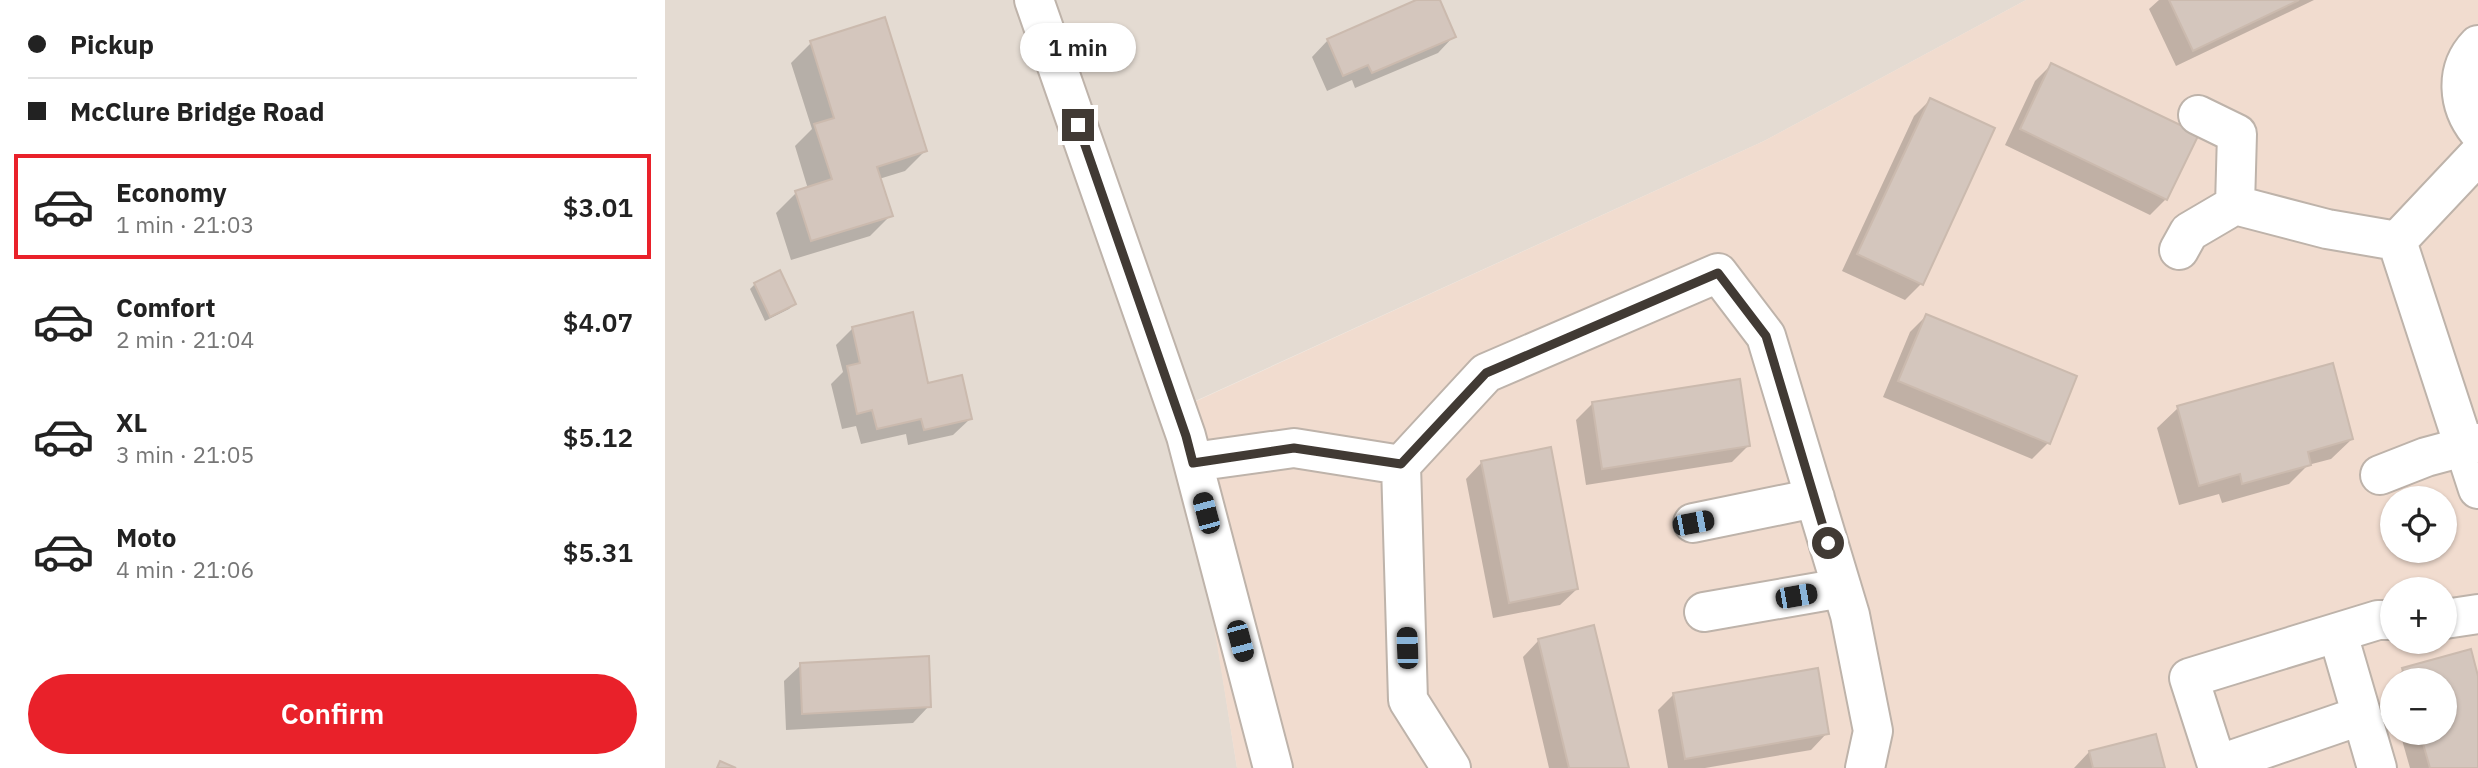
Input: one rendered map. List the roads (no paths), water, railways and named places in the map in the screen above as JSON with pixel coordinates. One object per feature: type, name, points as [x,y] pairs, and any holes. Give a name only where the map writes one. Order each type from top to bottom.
[{"type":"street","points":[[1034,0],[1186,436],[1273,768]]},
{"type":"street","points":[[2478,45],[2466,63],[2461,81],[2461,98],[2467,116],[2478,131]]},
{"type":"street","points":[[2198,115],[2237,134],[2235,205]]},
{"type":"street","points":[[2397,241],[2478,155]]},
{"type":"street","points":[[2179,250],[2189,232],[2235,205],[2327,229],[2397,241]]},
{"type":"street","points":[[2397,241],[2472,446],[2478,489]]},
{"type":"street","points":[[1451,768],[1408,700],[1401,464],[1486,373],[1718,273],[1766,336],[1850,615],[1873,731],[1864,768]]},
{"type":"street","points":[[2380,475],[2426,457],[2472,446]]},
{"type":"street","points":[[1193,463],[1294,448],[1401,464]]},
{"type":"street","points":[[1693,523],[1815,498]]},
{"type":"street","points":[[1704,612],[1842,588]]},
{"type":"street","points":[[2457,617],[2478,614]]},
{"type":"street","points":[[2361,716],[2218,767],[2189,678],[2380,620]]},
{"type":"street","points":[[2338,634],[2377,768]]}]
